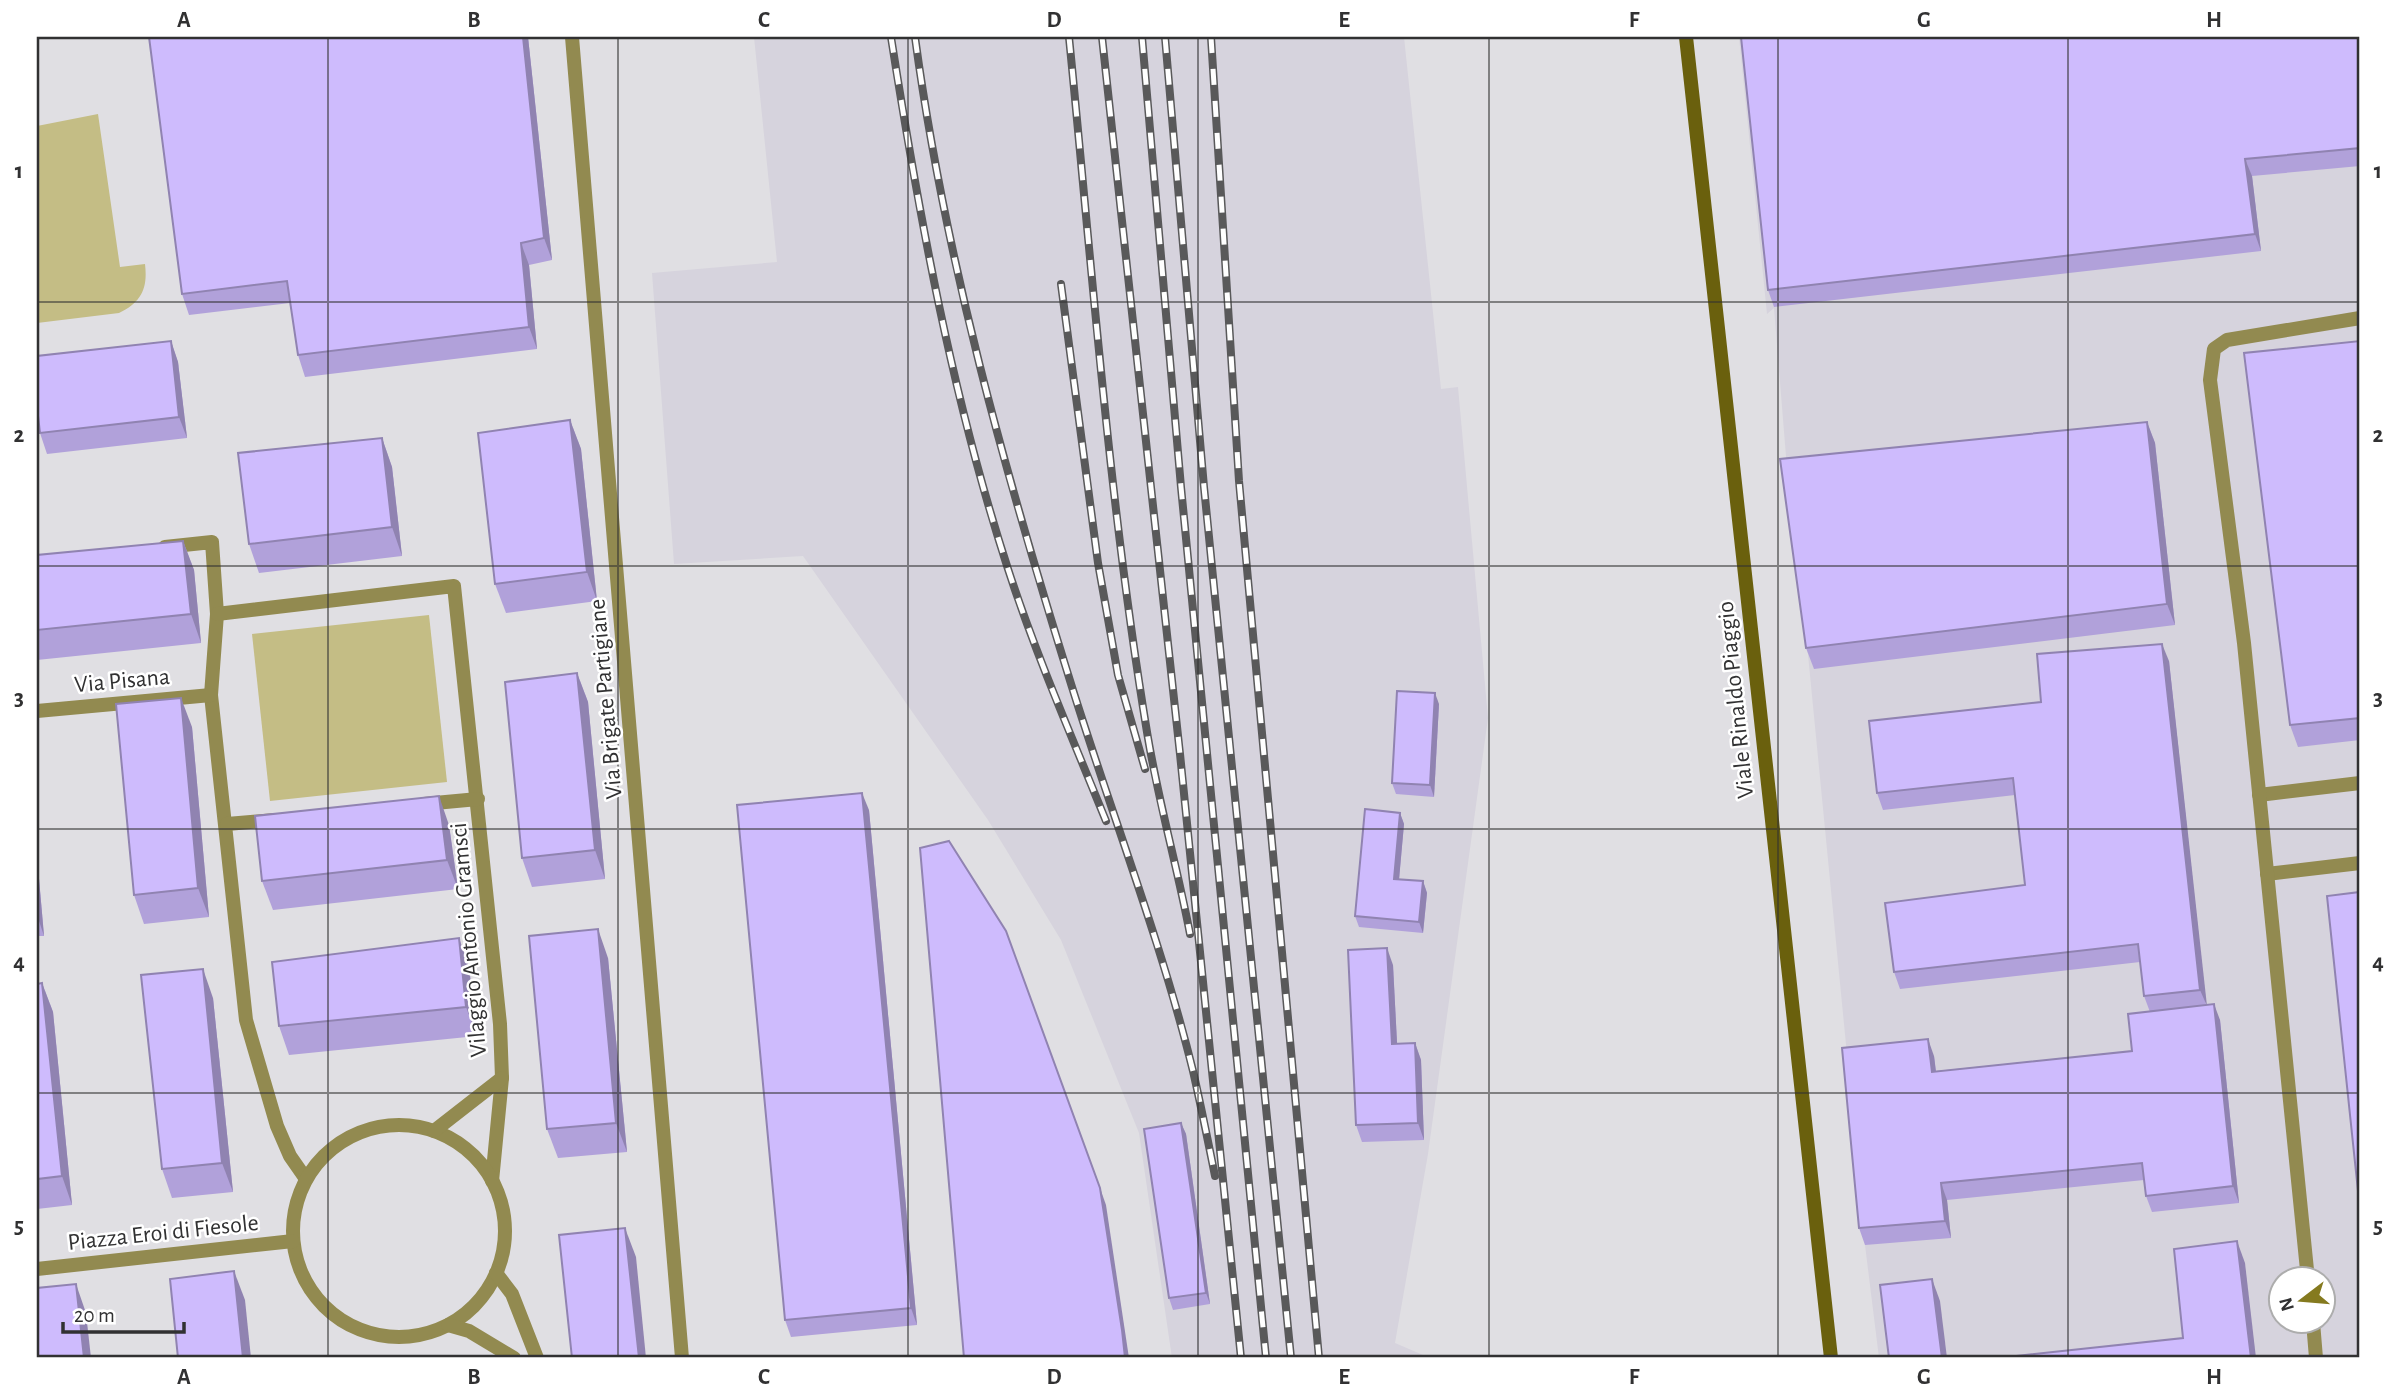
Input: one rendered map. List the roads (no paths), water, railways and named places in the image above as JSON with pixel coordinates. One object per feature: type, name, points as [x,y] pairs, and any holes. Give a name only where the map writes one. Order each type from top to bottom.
[{"type":"street","name":"Via Brigate Partigiane","points":[[572,37],[682,1358]]},
{"type":"street","name":"Viale Rinaldo Piaggio","points":[[1686,37],[1831,1358]]},
{"type":"street","points":[[2307,1266],[2244,643],[2210,380],[2211,362],[2214,349],[2240,335],[2360,318]]},
{"type":"street","points":[[145,549],[212,542],[217,614],[211,695],[251,1045],[282,1141],[306,1179]]},
{"type":"street","name":"Vilaggio Antonio Gramsci","points":[[217,614],[454,586],[499,1010],[502,1078],[492,1181]]},
{"type":"street","name":"Via Pisana","points":[[37,711],[211,695]]},
{"type":"street","points":[[2259,795],[2360,783]]},
{"type":"street","name":"Vilaggio Antonio Gramsci","points":[[412,806],[478,799]]},
{"type":"street","points":[[227,824],[293,818]]},
{"type":"street","points":[[2267,874],[2360,863]]},
{"type":"street","name":"Vilaggio Antonio Gramsci","points":[[435,1131],[502,1078]]},
{"type":"street","name":"Piazza Eroi di Fiesole","points":[[404,1125],[435,1131],[470,1153],[492,1181],[504,1222],[502,1254],[496,1273],[477,1302],[448,1325],[423,1334],[390,1336],[346,1323],[311,1290],[299,1266],[293,1241],[294,1211],[306,1179],[338,1143],[367,1129],[404,1125]]},
{"type":"street","name":"Piazza Eroi di Fiesole","points":[[37,1269],[293,1241]]},
{"type":"street","points":[[496,1273],[512,1294],[537,1358]]},
{"type":"street","points":[[448,1325],[469,1331],[514,1358]]},
{"type":"street","points":[[2314,1336],[2316,1358]]},
{"type":"railway","points":[[891,37],[939,305],[988,504],[1030,633],[1106,821]]},
{"type":"railway","points":[[915,37],[960,284],[1001,446],[1072,687],[1166,974],[1193,1071],[1215,1176]]},
{"type":"railway","points":[[1069,37],[1102,385],[1122,559],[1151,757],[1190,934]]},
{"type":"railway","points":[[1102,37],[1180,754],[1241,1358]]},
{"type":"railway","points":[[1142,37],[1181,487],[1266,1358]]},
{"type":"railway","points":[[1165,37],[1204,487],[1291,1358]]},
{"type":"railway","points":[[1211,37],[1239,481],[1319,1358]]},
{"type":"railway","points":[[1061,284],[1098,563],[1118,675],[1145,769]]}]
